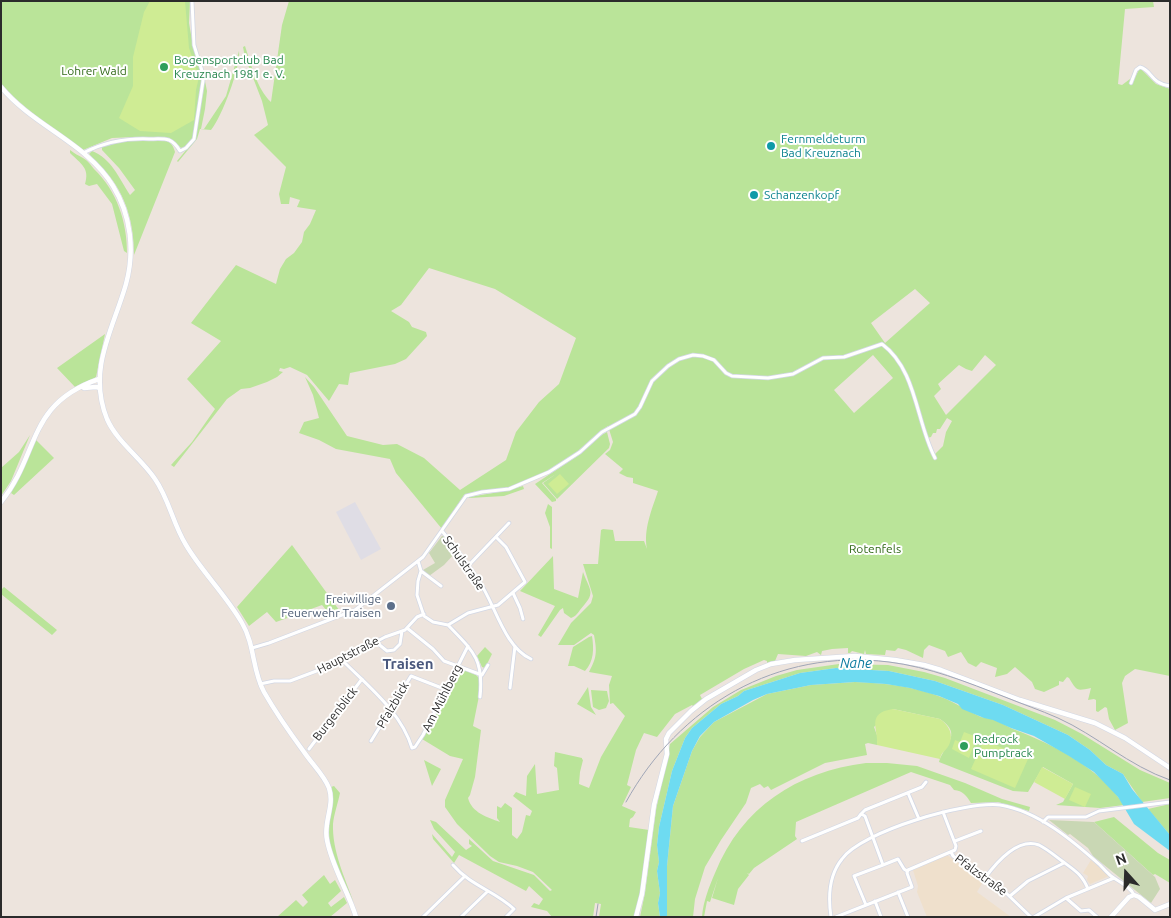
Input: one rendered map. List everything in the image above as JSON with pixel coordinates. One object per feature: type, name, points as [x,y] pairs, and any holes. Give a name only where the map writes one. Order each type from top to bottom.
[{"type":"main road","points":[[1,88],[20,106],[83,153],[98,167],[113,185],[124,210],[130,241],[128,276],[103,349],[99,379],[103,408],[118,436],[147,468],[158,484],[186,544],[242,623],[252,648],[260,684],[294,738],[328,786],[331,802],[326,827],[327,842],[356,917]]},
{"type":"main road","points":[[1,502],[12,487],[43,420],[58,402],[78,389],[99,379]]},
{"type":"main road","points":[[78,389],[100,388]]},
{"type":"main road","points":[[636,917],[642,894],[654,805],[667,754],[666,739],[669,733],[674,725],[701,702],[764,666],[778,662],[839,657],[870,657],[895,660],[941,670],[1020,700],[1082,719],[1116,733],[1170,768]]},
{"type":"main road","points":[[1110,917],[1134,895],[1154,910],[1170,904]]},
{"type":"street","points":[[83,153],[111,141],[132,139],[165,139],[171,141],[180,151],[186,148],[194,138],[203,74],[194,45],[192,1]]},
{"type":"street","points":[[1131,83],[1136,70],[1140,66],[1145,68],[1158,83],[1170,86]]},
{"type":"street","points":[[252,648],[355,610],[424,556],[466,496],[482,492],[509,490],[540,478],[580,452],[602,432],[632,416],[640,407],[652,381],[668,366],[679,359],[693,355],[707,357],[734,377],[761,378],[793,374],[823,358],[844,357],[882,344],[906,372],[927,441],[935,458]]},
{"type":"street","points":[[468,566],[509,523]]},
{"type":"street","name":"Schulstraße","points":[[442,531],[480,582],[492,607],[468,613],[448,625]]},
{"type":"street","points":[[496,537],[506,547],[525,582],[500,603],[492,607],[507,636],[531,660]]},
{"type":"street","points":[[418,561],[422,571],[441,586]]},
{"type":"street","points":[[422,571],[416,595],[424,614],[430,620],[442,625],[448,625],[468,646],[477,661],[482,675],[480,697]]},
{"type":"street","points":[[513,592],[523,619]]},
{"type":"street","name":"Hauptstraße","points":[[260,684],[274,681],[290,682],[344,661],[390,634],[402,631],[417,617],[424,614]]},
{"type":"street","points":[[407,628],[433,649],[444,661],[482,675]]},
{"type":"street","points":[[376,642],[387,651],[394,650],[400,644],[402,631]]},
{"type":"street","name":"Am Mühlberg","points":[[391,710],[403,726],[412,748],[415,747],[447,690],[468,646]]},
{"type":"street","points":[[510,688],[515,646]]},
{"type":"street","points":[[344,661],[391,710]]},
{"type":"street","points":[[482,675],[488,665]]},
{"type":"street","name":"Pfalzblick","points":[[371,741],[411,676],[447,690]]},
{"type":"street","name":"Burgenblick","points":[[309,749],[362,679]]},
{"type":"street","points":[[802,841],[858,818],[864,810],[922,787],[926,782]]},
{"type":"street","points":[[908,793],[919,819]]},
{"type":"street","points":[[1044,822],[1048,817],[1086,817],[1102,811],[1170,802]]},
{"type":"street","points":[[831,917],[830,891],[836,867],[852,849],[873,837],[919,819],[976,805],[1001,805],[1044,822],[1085,852],[1114,878],[1129,888],[1134,895]]},
{"type":"street","points":[[943,812],[957,847],[951,852]]},
{"type":"street","points":[[861,814],[865,816],[883,865]]},
{"type":"street","points":[[954,841],[981,831]]},
{"type":"street","points":[[985,878],[1010,852],[1027,844],[1040,846],[1081,875],[1088,889]]},
{"type":"street","name":"Pfalzstraße","points":[[907,871],[951,852],[953,856],[1010,896],[1033,917]]},
{"type":"street","points":[[836,917],[912,887],[907,871],[898,859],[854,876],[866,905]]},
{"type":"street","points":[[1010,896],[1033,878],[1064,863]]},
{"type":"street","points":[[453,864],[464,877],[502,899],[514,909],[506,917]]},
{"type":"street","points":[[423,917],[464,877]]},
{"type":"street","points":[[1033,917],[1066,898],[1114,878]]},
{"type":"street","points":[[461,917],[488,891]]},
{"type":"street","points":[[898,892],[908,917]]},
{"type":"street","points":[[1066,898],[1080,911],[1089,910],[1097,917]]},
{"type":"street","points":[[875,901],[881,917]]},
{"type":"street","points":[[848,912],[849,917]]},
{"type":"shaded area","points":[[355,502],[381,549],[361,560],[336,512]]},
{"type":"shaded area","points":[[947,855],[984,880],[977,892],[1011,917],[927,917],[917,892],[918,886],[913,870]]},
{"type":"shaded area","points":[[1091,860],[1109,876],[1090,884],[1087,880],[1088,876],[1083,873]]},
{"type":"green space","name":"Lohrer Wald","points":[[1,1],[190,1],[189,23],[193,46],[202,76],[194,136],[187,146],[181,148],[169,138],[135,137],[112,138],[83,150],[30,111],[1,84]]},
{"type":"green space","name":"Bogensportclub Bad Kreuznach 1981 e. V.","points":[[150,1],[185,1],[189,48],[199,77],[194,120],[171,133],[140,131],[119,118],[133,86],[133,57],[144,12]]},
{"type":"green space","name":"Rotenfels","points":[[289,1],[1153,1],[1154,7],[1125,9],[1118,84],[1122,85],[1130,79],[1134,79],[1140,68],[1156,84],[1170,89],[1170,676],[1135,669],[1125,676],[1122,683],[1128,723],[1115,730],[1109,719],[1107,708],[1105,707],[1098,712],[1096,711],[1096,700],[1088,700],[1091,688],[1077,689],[1067,677],[1063,682],[1059,681],[1059,685],[1044,692],[1035,689],[1032,682],[1015,667],[1007,674],[995,677],[997,668],[981,662],[976,667],[968,663],[961,652],[948,657],[945,651],[929,645],[924,650],[923,658],[898,648],[895,651],[886,650],[885,655],[866,654],[865,650],[864,654],[852,651],[848,653],[848,648],[822,651],[821,655],[817,652],[806,656],[778,654],[775,661],[767,663],[764,660],[744,669],[700,695],[702,699],[693,706],[675,714],[657,737],[644,733],[636,750],[627,785],[631,787],[622,806],[636,812],[630,819],[629,827],[649,830],[635,917],[599,917],[601,904],[595,903],[593,917],[552,917],[547,911],[531,907],[534,903],[539,905],[543,899],[529,886],[526,891],[459,855],[454,863],[433,839],[432,834],[452,857],[455,852],[434,829],[430,820],[436,822],[466,850],[472,846],[469,844],[469,839],[493,861],[534,875],[550,891],[552,890],[533,872],[499,862],[490,856],[457,824],[445,807],[445,800],[463,759],[450,756],[422,739],[459,668],[476,675],[480,679],[479,696],[473,726],[481,730],[475,777],[468,798],[476,811],[500,822],[497,818],[497,806],[501,808],[505,803],[512,808],[512,835],[517,839],[522,832],[526,815],[530,816],[532,811],[513,796],[516,792],[526,796],[527,776],[535,764],[537,794],[559,790],[557,768],[554,766],[555,752],[582,758],[579,784],[589,788],[601,757],[625,716],[613,703],[610,704],[609,685],[612,676],[589,672],[596,654],[594,635],[591,633],[574,645],[558,645],[571,623],[591,603],[593,596],[583,564],[598,564],[601,530],[613,530],[615,541],[644,541],[647,549],[647,527],[658,491],[633,483],[633,478],[619,473],[623,469],[605,454],[610,450],[613,442],[608,426],[577,452],[549,471],[506,489],[473,492],[464,495],[442,529],[396,473],[390,459],[336,449],[319,440],[299,433],[304,422],[319,418],[313,395],[305,377],[314,387],[347,436],[383,445],[397,444],[424,458],[460,490],[506,460],[516,432],[539,402],[559,384],[576,338],[495,289],[429,268],[401,305],[391,311],[409,322],[412,327],[426,332],[427,336],[406,359],[395,364],[350,373],[348,385],[339,384],[329,401],[307,375],[290,367],[280,368],[279,371],[283,372],[277,377],[250,388],[241,389],[227,399],[174,467],[171,465],[192,442],[215,409],[187,379],[221,341],[191,323],[236,265],[276,284],[280,269],[286,259],[294,253],[302,242],[304,232],[316,210],[297,207],[300,200],[290,197],[289,204],[281,204],[279,194],[286,167],[254,135],[268,125],[262,101],[243,47],[245,46],[258,83],[271,102],[282,25]],"holes":[[[915,289],[930,303],[885,343],[871,323]],[[873,355],[893,378],[854,413],[834,390]],[[985,355],[996,365],[946,415],[934,396],[941,389],[938,384],[959,365],[972,371]],[[947,418],[952,421],[946,432],[943,446],[935,454],[927,438],[936,433],[937,429],[940,429]]]},
{"type":"green space","points":[[239,51],[234,79],[215,123],[211,130],[200,129],[197,139],[178,162],[192,143],[203,94],[202,66],[207,91],[201,129],[204,129],[226,96]]},
{"type":"green space","points":[[126,140],[164,140],[171,144],[175,152],[134,255],[133,234],[126,204],[110,177],[89,154],[92,151],[104,158],[114,169],[130,195],[135,190],[119,168],[102,150],[102,147]]},
{"type":"green space","points":[[70,150],[89,163],[115,197],[123,219],[127,253],[124,251],[112,204],[97,184],[89,186],[85,184],[86,174],[84,167],[70,153]]},
{"type":"green space","points":[[105,334],[96,377],[75,387],[57,368]]},
{"type":"green space","points":[[607,432],[609,448],[557,499],[543,483],[556,474],[542,483],[556,499],[556,501],[552,502],[535,484],[580,454],[598,437]]},
{"type":"green space","points":[[30,435],[11,481],[1,496],[1,468],[19,452]]},
{"type":"green space","points":[[35,439],[54,458],[14,495],[11,493]]},
{"type":"green space","points":[[560,474],[569,484],[557,494],[548,484]]},
{"type":"green space","points":[[523,486],[524,489],[504,496],[469,498],[505,491]]},
{"type":"green space","points":[[548,504],[552,507],[552,549],[550,548],[550,527],[545,513]]},
{"type":"green space","points":[[444,536],[456,552],[444,565],[429,576],[423,570],[435,563],[429,553]]},
{"type":"green space","points":[[292,545],[342,614],[332,617],[322,605],[303,612],[301,609],[292,614],[293,616],[276,622],[267,612],[249,626],[237,607]]},
{"type":"green space","points":[[553,556],[554,589],[578,598],[583,572],[590,589],[590,596],[576,615],[571,618],[564,613],[563,608],[560,610],[541,637],[538,635],[555,606],[520,591]]},
{"type":"green space","points":[[4,587],[57,630],[52,635],[1,594],[1,590]]},
{"type":"green space","points":[[592,636],[593,655],[585,671],[574,666],[568,666],[573,647]]},
{"type":"green space","points":[[485,647],[492,654],[485,668],[482,667],[477,656]]},
{"type":"green space","points":[[839,664],[888,665],[924,672],[945,678],[1055,720],[1082,734],[1140,770],[1170,783],[1170,798],[1142,802],[1123,774],[1106,765],[1090,750],[1068,735],[1003,705],[935,681],[889,671],[836,668],[800,673],[744,691],[721,704],[692,728],[685,738],[672,771],[659,827],[657,845],[659,862],[657,871],[660,893],[658,903],[660,917],[640,917],[656,810],[670,744],[713,707],[741,690],[797,670]]},
{"type":"green space","points":[[855,682],[887,684],[931,693],[981,717],[998,721],[1044,742],[1089,768],[1114,791],[1124,805],[1100,808],[1056,805],[1063,802],[1073,784],[1043,767],[1028,792],[1013,791],[939,762],[950,740],[951,730],[947,725],[940,719],[893,709],[874,727],[878,738],[877,745],[865,744],[867,755],[825,763],[771,790],[768,786],[764,788],[760,784],[751,788],[746,803],[705,867],[695,899],[693,917],[667,917],[667,866],[673,806],[692,751],[700,737],[714,722],[767,694],[811,685]]},
{"type":"green space","points":[[588,687],[591,707],[596,715],[577,704]]},
{"type":"green space","points":[[591,690],[607,691],[609,701],[606,708],[599,710],[593,707]]},
{"type":"green space","points":[[893,709],[940,719],[946,724],[950,730],[951,738],[948,747],[940,759],[877,745],[876,718],[884,711]]},
{"type":"green space","name":"Redrock Pumptrack","points":[[964,732],[977,737],[969,758],[952,749],[955,740],[960,742]]},
{"type":"green space","points":[[984,740],[1028,759],[1015,788],[971,769]]},
{"type":"green space","points":[[424,760],[441,769],[432,786]]},
{"type":"green space","points":[[866,763],[917,766],[965,783],[1002,799],[1030,807],[1029,811],[998,802],[971,803],[964,794],[954,790],[950,785],[911,772],[796,822],[795,836],[797,839],[754,868],[749,874],[747,873],[749,875],[738,889],[734,905],[712,898],[718,878],[710,902],[707,901],[704,917],[702,917],[709,889],[726,850],[740,829],[756,812],[774,797],[795,784],[817,775]]},
{"type":"green space","points":[[1042,767],[1073,784],[1065,799],[1034,782]]},
{"type":"green space","points":[[334,786],[340,793],[334,816],[333,834],[340,864],[354,903],[338,869],[330,842],[329,827],[333,800],[331,787]]},
{"type":"green space","points":[[1075,787],[1091,794],[1085,807],[1069,800]]},
{"type":"green space","points":[[1170,804],[1170,835],[1148,809]]},
{"type":"green space","points":[[1114,817],[1158,853],[1170,860],[1170,883],[1155,874],[1153,875],[1094,822]]},
{"type":"green space","points":[[1049,820],[1094,822],[1155,877],[1160,889],[1151,903],[1093,856],[1088,848]]},
{"type":"green space","points":[[324,875],[330,884],[335,880],[341,891],[328,903],[331,907],[344,897],[347,903],[330,917],[277,917],[296,900],[303,907],[308,902],[302,895]]},
{"type":"water","points":[[836,668],[889,671],[935,681],[1003,705],[1068,735],[1090,750],[1106,765],[1123,774],[1132,789],[1170,835],[1170,851],[1134,824],[1118,797],[1094,772],[1034,736],[962,709],[958,704],[939,696],[910,688],[855,682],[811,685],[767,694],[753,700],[714,722],[700,736],[692,751],[673,806],[667,866],[667,917],[660,917],[658,903],[660,893],[657,871],[659,862],[657,845],[659,827],[672,771],[685,738],[692,728],[721,704],[744,691],[800,673]]},
{"type":"railway","points":[[626,802],[648,768],[674,738],[703,712],[735,691],[771,675],[808,664],[848,660],[904,664],[933,671],[976,686],[1058,718],[1141,767],[1170,780]]},
{"type":"railway","points":[[596,917],[598,904]]},
{"type":"place","name":"Bogensportclub Bad Kreuznach 1981 e. V.","points":[[164,67]]},
{"type":"place","name":"Fernmeldeturm Bad Kreuznach","points":[[771,146]]},
{"type":"place","name":"Schanzenkopf","points":[[754,195]]},
{"type":"place","name":"Freiwillige Feuerwehr Traisen","points":[[391,606]]},
{"type":"place","name":"Redrock Pumptrack","points":[[964,746]]},
{"type":"district","name":"Traisen","points":[[408,664]]},
{"type":"water label","name":"Nahe","points":[[856,663]]}]
